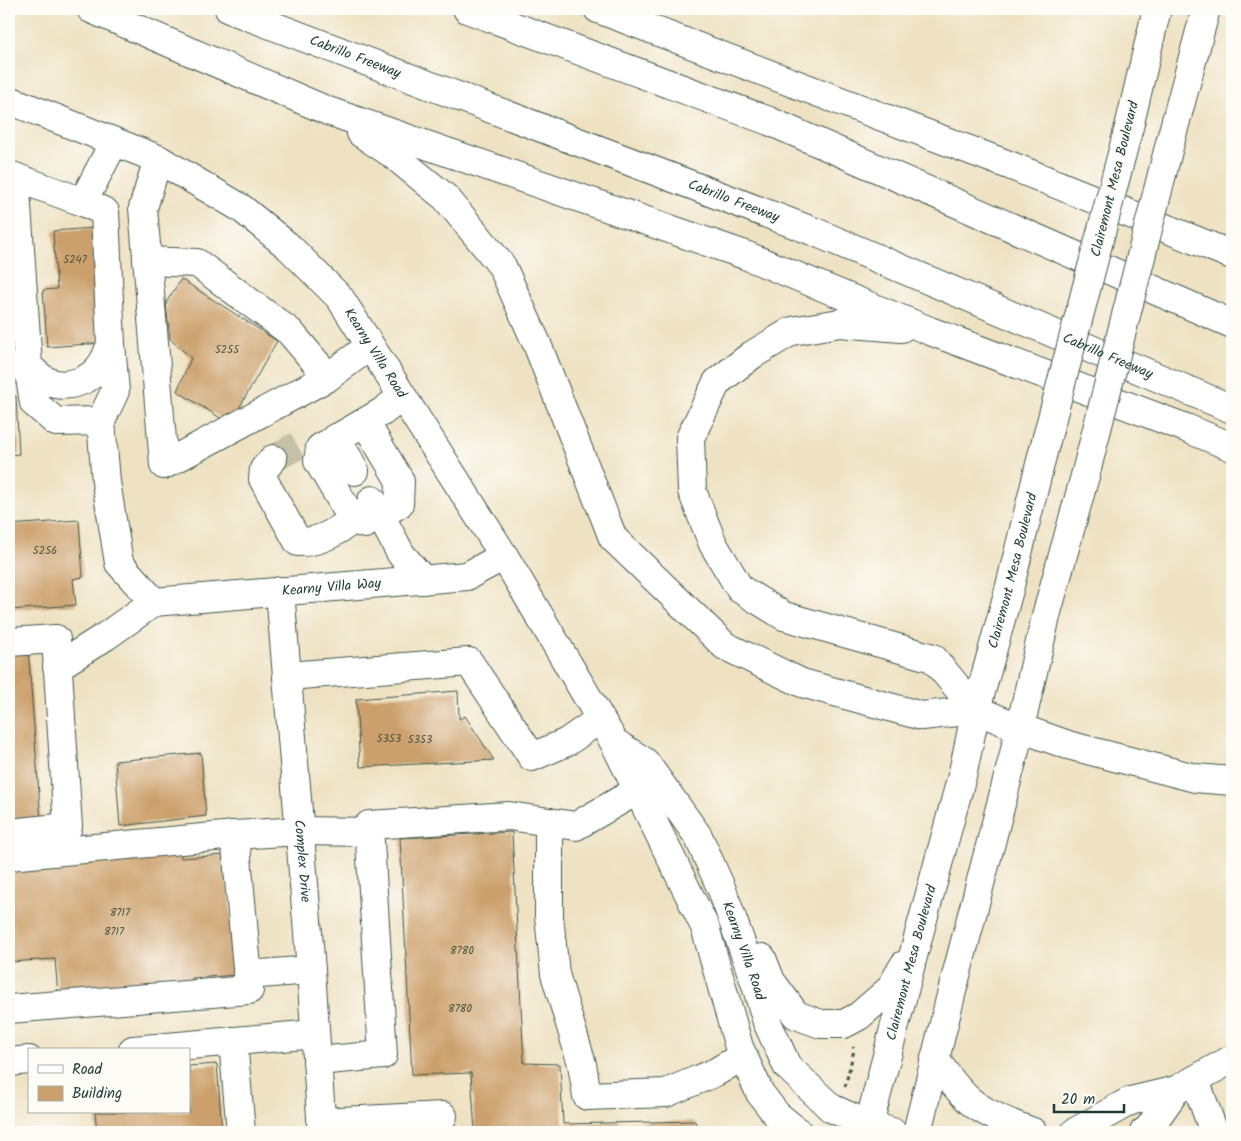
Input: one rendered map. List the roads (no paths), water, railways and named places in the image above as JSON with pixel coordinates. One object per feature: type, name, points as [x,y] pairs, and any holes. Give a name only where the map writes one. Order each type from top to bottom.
[{"type":"main road","points":[[91,9],[328,111],[746,255],[930,331],[1232,447]]},
{"type":"main road","name":"Cabrillo Freeway","points":[[229,9],[815,232],[1232,409]]},
{"type":"main road","points":[[468,9],[769,122],[1232,324]]},
{"type":"main road","points":[[598,9],[1009,165],[1232,255]]},
{"type":"main road","name":"Clairemont Mesa Boulevard","points":[[876,1130],[916,944],[1129,127],[1157,9]]},
{"type":"main road","points":[[917,1132],[1020,728],[1047,612],[1085,476],[1206,9]]},
{"type":"main road","name":"Kearny Villa Road","points":[[9,100],[158,159],[241,208],[289,247],[340,298],[504,556],[614,742],[706,927],[739,1047],[760,1093],[776,1114],[798,1132]]},
{"type":"main road","points":[[328,111],[391,153],[446,198],[502,266],[537,344],[613,538],[725,646],[802,683],[922,716],[976,710]]},
{"type":"main road","points":[[83,202],[114,142]]},
{"type":"main road","points":[[158,159],[143,208],[164,465],[328,377],[370,346]]},
{"type":"main road","points":[[58,667],[154,602],[119,563],[106,482],[101,421],[115,391],[105,212],[12,176],[18,365],[34,403],[56,422],[101,421]]},
{"type":"main road","points":[[147,261],[197,263],[290,332],[328,377]]},
{"type":"main road","points":[[930,331],[840,323],[792,331],[752,355],[717,382],[690,438],[692,491],[713,544],[740,589],[784,616],[932,658],[976,710],[1020,728],[1068,745],[1194,778],[1232,781]]},
{"type":"main road","points":[[18,365],[50,382],[64,384],[78,382],[91,376],[101,366],[111,344]]},
{"type":"main road","points":[[319,443],[365,422],[402,397]]},
{"type":"main road","points":[[319,443],[318,462],[353,520],[365,524],[376,508],[399,504],[400,481],[365,422]]},
{"type":"main road","points":[[319,443],[348,458],[355,471]]},
{"type":"main road","points":[[273,459],[264,468],[263,479],[298,542],[320,539],[336,532],[353,520]]},
{"type":"main road","points":[[376,508],[401,554],[422,580]]},
{"type":"main road","name":"Kearny Villa Way","points":[[154,602],[467,576],[504,556]]},
{"type":"main road","name":"Complex Drive","points":[[280,591],[311,970],[321,1127]]},
{"type":"main road","points":[[9,642],[56,639],[68,827],[9,833]]},
{"type":"main road","points":[[287,676],[469,662],[532,757],[567,742],[600,718]]},
{"type":"main road","name":"Kearny Villa Road","points":[[614,742],[645,762],[698,836],[722,890],[756,985],[767,1022],[787,1066],[831,1108],[876,1130]]},
{"type":"main road","points":[[317,1061],[383,1054],[369,826],[509,816],[576,826],[638,790]]},
{"type":"main road","points":[[548,822],[549,916],[555,974],[582,1064],[587,1096],[666,1093],[716,1072],[743,1056]]},
{"type":"main road","points":[[9,856],[236,835],[299,831],[369,832]]},
{"type":"main road","points":[[9,1009],[249,990],[236,835]]},
{"type":"main road","points":[[725,900],[754,935],[771,981],[796,1015],[821,1024],[844,1024],[859,1016],[890,989],[916,944]]},
{"type":"main road","points":[[247,975],[311,970]]},
{"type":"main road","points":[[155,1048],[315,1034]]},
{"type":"main road","points":[[233,1041],[241,1132]]},
{"type":"main road","points":[[935,1059],[970,1101],[1013,1124],[1033,1132]]},
{"type":"main road","points":[[1075,1132],[1130,1100],[1185,1085],[1232,1059]]},
{"type":"main road","points":[[9,1062],[28,1060]]},
{"type":"main road","points":[[1144,1132],[1147,1131],[1185,1085]]},
{"type":"main road","points":[[1185,1085],[1214,1132]]},
{"type":"main road","points":[[321,1127],[443,1116]]},
{"type":"tunnel","points":[[273,459],[302,443]]}]
